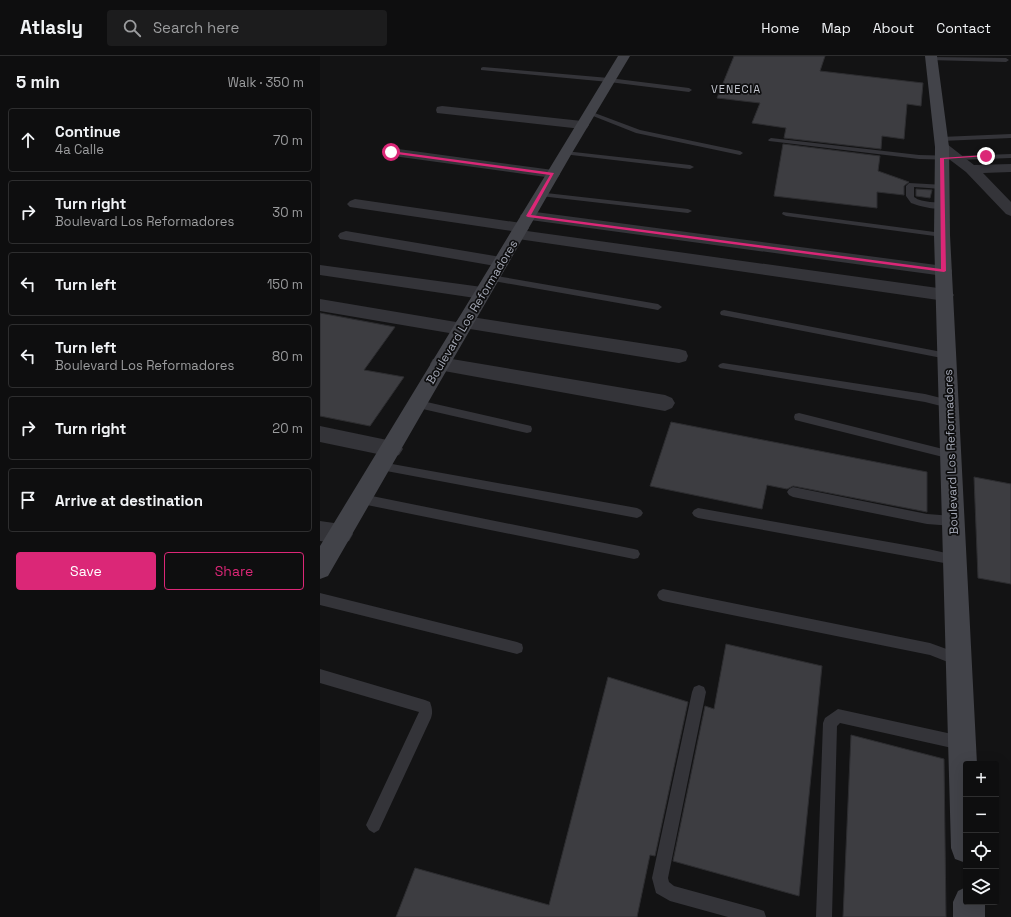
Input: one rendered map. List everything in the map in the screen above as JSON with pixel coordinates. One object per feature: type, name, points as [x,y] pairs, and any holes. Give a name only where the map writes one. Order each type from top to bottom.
[{"type":"main road","name":"Boulevard Los Reformadores","points":[[321,565],[331,532],[362,499],[486,285],[624,56]]},
{"type":"main road","name":"Boulevard Los Reformadores","points":[[931,58],[946,151],[942,197],[942,235],[965,833]]},
{"type":"main road","points":[[969,905],[969,917]]},
{"type":"street","points":[[442,110],[586,119]]},
{"type":"street","points":[[946,151],[971,169],[1011,211]]},
{"type":"street","points":[[391,152],[553,174]]},
{"type":"street","points":[[971,169],[1011,168]]},
{"type":"street","points":[[355,204],[522,226],[944,271]]},
{"type":"street","points":[[522,226],[944,295]]},
{"type":"street","points":[[346,236],[501,262]]},
{"type":"street","points":[[320,270],[486,285]]},
{"type":"street","points":[[320,305],[679,356]]},
{"type":"street","points":[[440,364],[665,403]]},
{"type":"street","points":[[320,434],[386,457]]},
{"type":"lane","points":[[931,58],[1006,60]]},
{"type":"lane","points":[[483,69],[609,80],[689,90]]},
{"type":"lane","points":[[586,119],[638,132],[740,153]]},
{"type":"lane","points":[[771,140],[919,157],[1011,136]]},
{"type":"lane","points":[[946,151],[1011,156]]},
{"type":"lane","points":[[565,153],[690,167]]},
{"type":"lane","points":[[540,194],[688,211]]},
{"type":"lane","points":[[786,214],[942,235]]},
{"type":"lane","points":[[486,285],[658,307]]},
{"type":"lane","points":[[724,314],[947,356]]},
{"type":"lane","points":[[723,366],[925,398],[949,404]]},
{"type":"lane","points":[[418,404],[527,429]]},
{"type":"lane","points":[[799,417],[951,455]]},
{"type":"lane","points":[[386,457],[637,513]]},
{"type":"lane","points":[[793,492],[927,519],[953,521]]},
{"type":"lane","points":[[362,499],[634,554]]},
{"type":"lane","points":[[698,513],[955,560]]},
{"type":"lane","points":[[663,595],[930,649],[958,660]]},
{"type":"lane","points":[[320,599],[517,648]]},
{"type":"lane","points":[[320,676],[425,707],[426,713],[374,826]]},
{"type":"lane","points":[[699,692],[660,878],[662,887],[670,893],[758,917]]},
{"type":"lane","points":[[824,917],[830,723],[838,716],[961,743]]},
{"type":"building","points":[[734,56],[825,56],[820,71],[923,83],[921,106],[907,104],[904,139],[882,136],[881,149],[784,138],[786,128],[752,123],[760,103],[717,98]]},
{"type":"building","points":[[783,144],[880,156],[878,171],[909,182],[904,186],[904,195],[877,192],[877,208],[774,196]]},
{"type":"building","points":[[916,189],[932,190],[930,198],[916,196]]},
{"type":"building","points":[[320,313],[395,327],[364,370],[404,377],[370,426],[320,416]]},
{"type":"building","points":[[671,422],[927,472],[927,512],[793,486],[787,489],[767,485],[762,509],[650,486]]},
{"type":"building","points":[[974,477],[1011,484],[1011,584],[978,578]]},
{"type":"building","points":[[726,644],[822,666],[799,896],[673,861],[705,706],[714,709]]},
{"type":"building","points":[[608,677],[688,702],[655,856],[650,855],[637,917],[396,917],[415,868],[549,905]]},
{"type":"building","points":[[851,735],[944,759],[946,917],[843,917]]},
{"type":"district","name":"VENECIA","points":[[736,89]]},
{"type":"route","points":[[391,152],[553,174],[528,216],[944,271],[942,235],[942,158],[986,156]]}]
